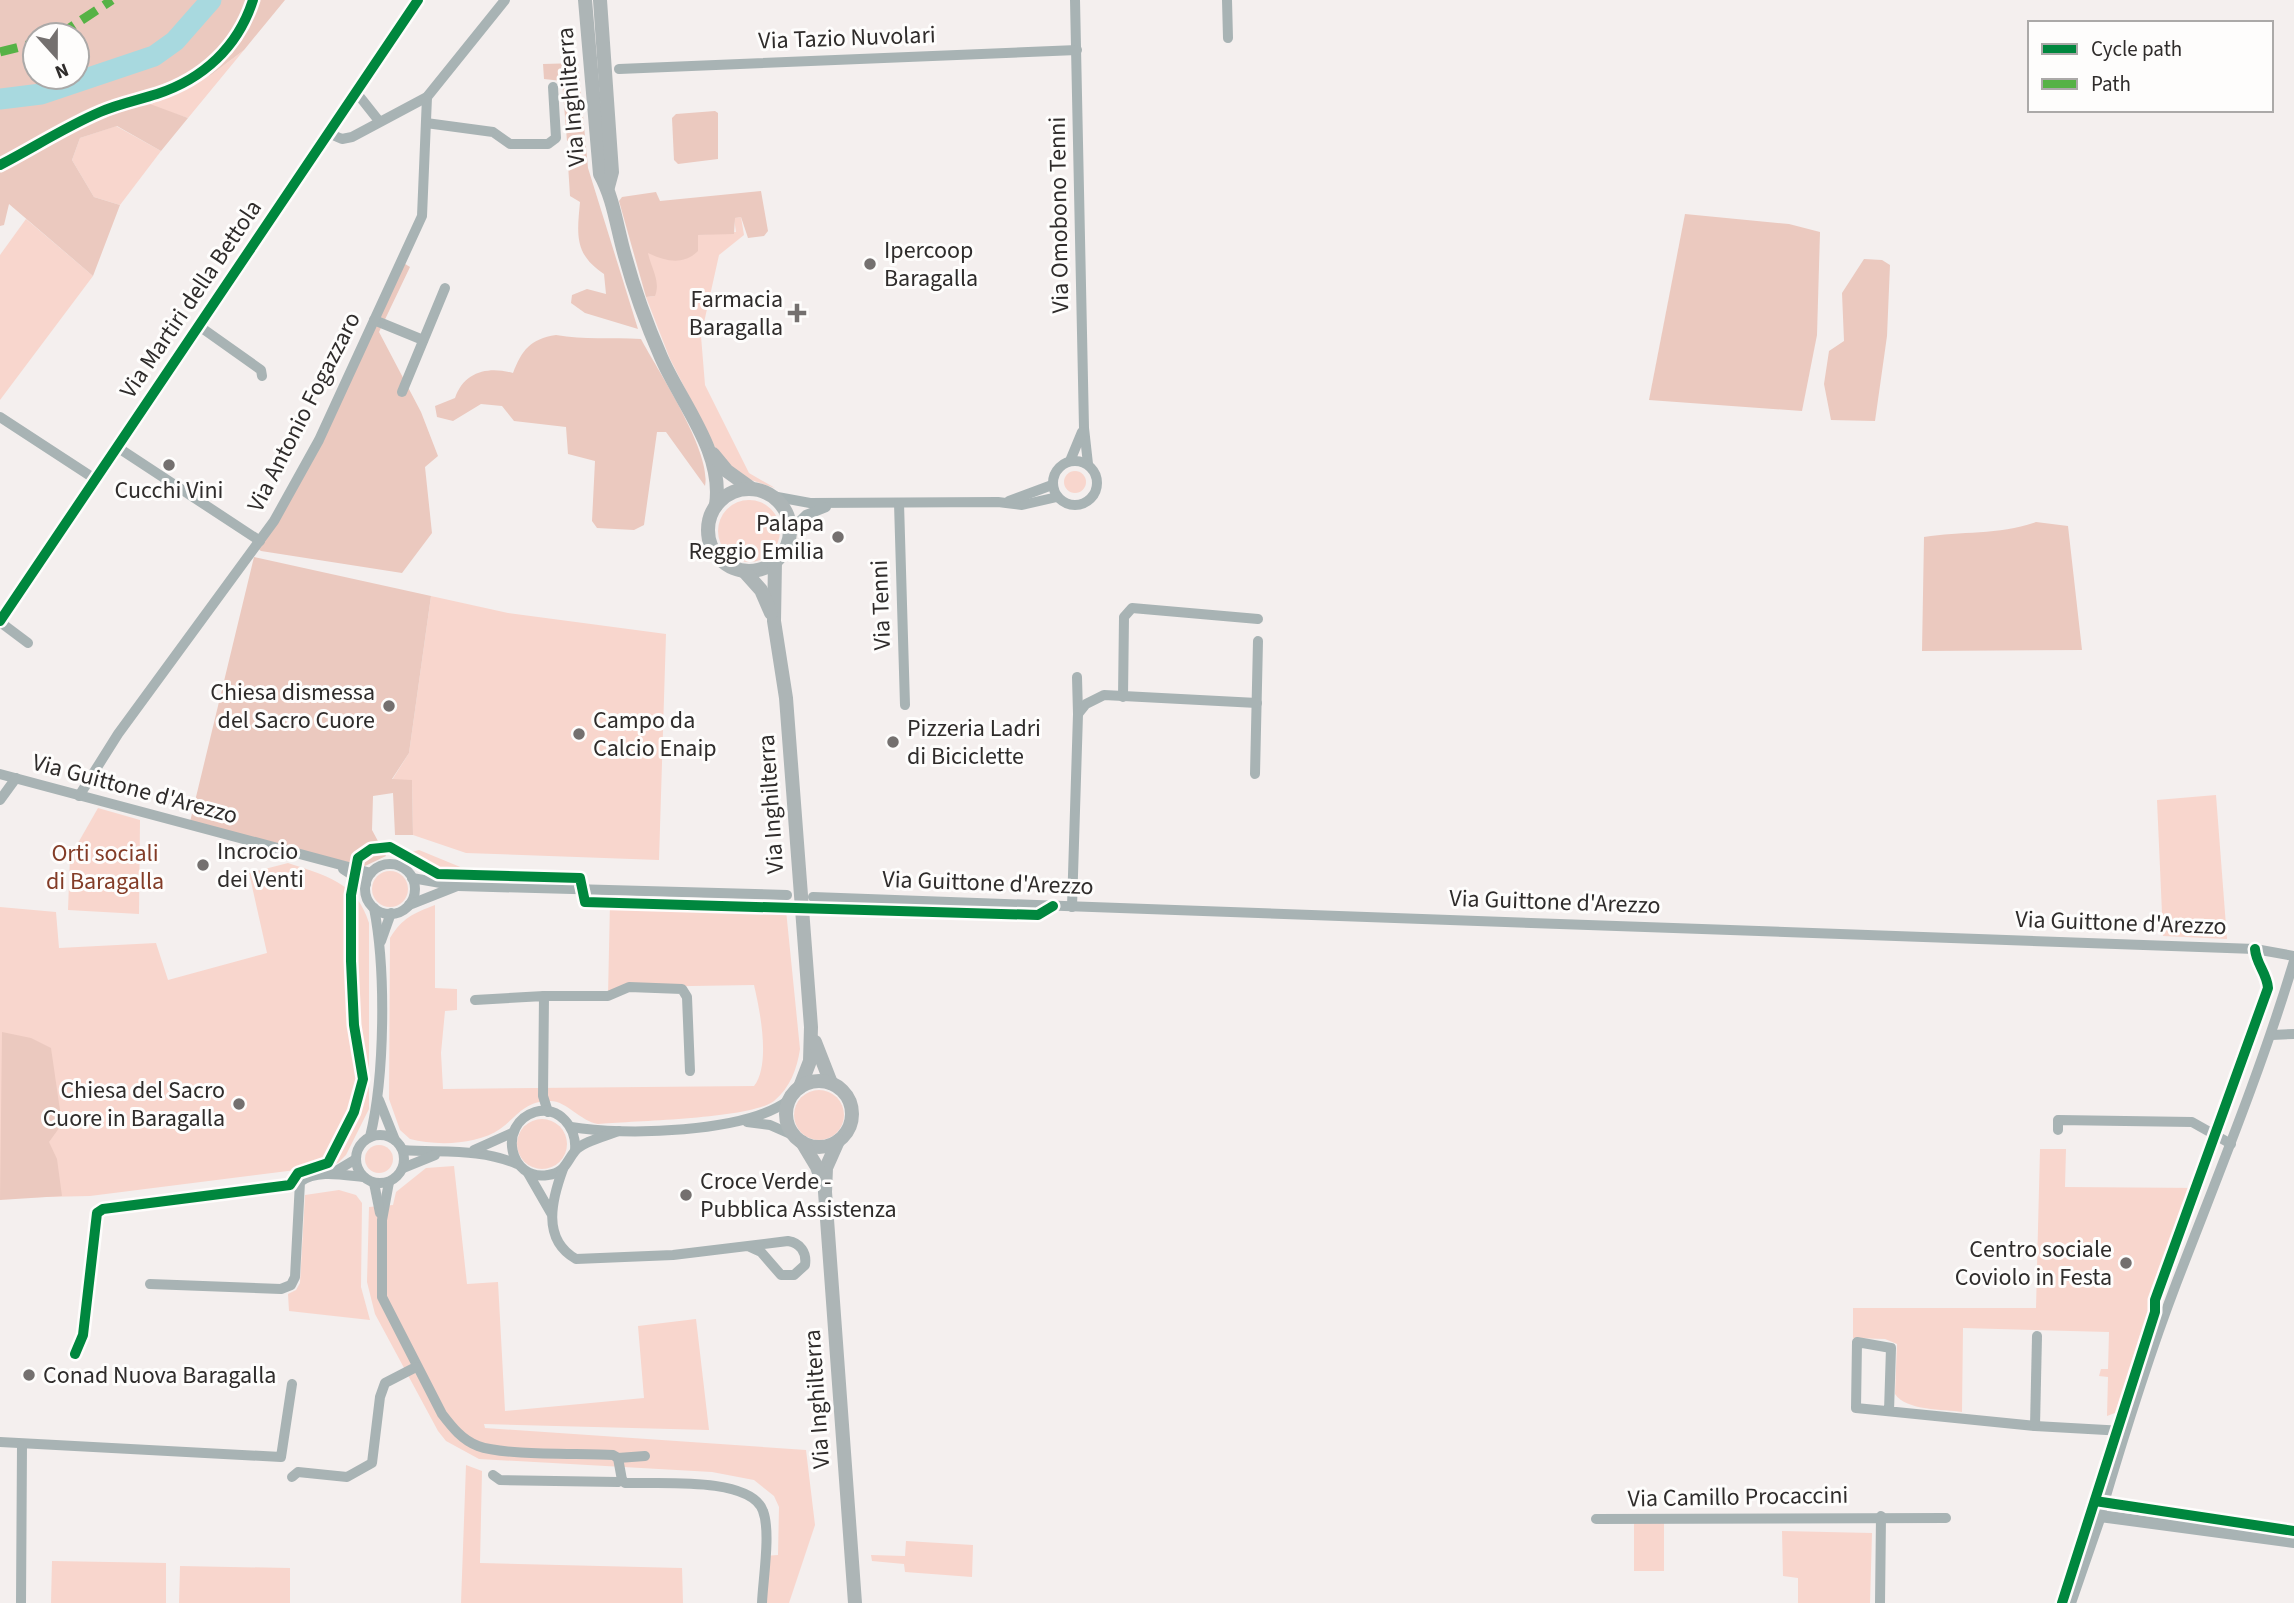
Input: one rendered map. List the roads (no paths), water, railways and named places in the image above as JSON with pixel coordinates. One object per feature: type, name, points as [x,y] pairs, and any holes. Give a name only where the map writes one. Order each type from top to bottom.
[{"type":"main road","name":"Via Martiri della Bettola","points":[[0,621],[418,0]]},
{"type":"main road","name":"Via Inghilterra","points":[[585,0],[595,143],[600,174],[608,187],[625,257],[661,357],[707,447],[727,471],[751,489],[772,496]]},
{"type":"main road","name":"Via Inghilterra","points":[[600,0],[612,172],[608,187]]},
{"type":"main road","name":"Via Inghilterra","points":[[707,447],[718,493],[708,523],[713,550],[726,564],[744,570],[761,590],[774,621]]},
{"type":"main road","points":[[716,505],[738,491],[751,489]]},
{"type":"main road","points":[[772,496],[782,506],[790,531]]},
{"type":"main road","name":"Via Inghilterra","points":[[790,531],[788,542],[775,561],[774,621],[786,698],[811,1027],[810,1061],[800,1087],[789,1100],[786,1119],[817,1167],[825,1192]]},
{"type":"main road","points":[[744,570],[766,567],[775,561]]},
{"type":"main road","name":"Via Inghilterra","points":[[811,1027],[819,1059],[831,1083],[845,1093],[852,1110],[849,1127],[838,1141],[826,1167],[825,1192],[855,1603]]},
{"type":"main road","points":[[800,1087],[820,1081],[831,1083]]},
{"type":"main road","points":[[798,1139],[820,1147],[838,1141]]},
{"type":"street","points":[[328,133],[342,139],[352,136],[427,97],[505,0]]},
{"type":"street","name":"Via Omobono Tenni","points":[[772,496],[810,503],[837,504],[998,502],[1022,505],[1057,497],[1063,502],[1078,505],[1091,498],[1095,492],[1096,477],[1088,464],[1084,428],[1075,0]]},
{"type":"street","points":[[1227,0],[1228,38]]},
{"type":"street","name":"Via Tazio Nuvolari","points":[[619,69],[1077,50]]},
{"type":"street","points":[[426,123],[493,132],[510,144],[548,144],[556,138],[553,88]]},
{"type":"street","points":[[356,92],[379,121]]},
{"type":"street","name":"Via Antonio Fogazzaro","points":[[79,796],[118,734],[285,504],[318,440],[422,216],[427,97]]},
{"type":"street","points":[[402,392],[445,288]]},
{"type":"street","points":[[374,320],[424,340]]},
{"type":"street","points":[[199,326],[261,370],[262,376]]},
{"type":"street","points":[[0,417],[96,479]]},
{"type":"street","name":"Via Omobono Tenni","points":[[998,502],[1032,495],[1052,485],[1055,472],[1070,461],[1084,428]]},
{"type":"street","points":[[117,447],[260,541]]},
{"type":"street","points":[[1070,461],[1088,464]]},
{"type":"street","points":[[1052,485],[1057,497]]},
{"type":"street","name":"Via Tenni","points":[[899,503],[905,705]]},
{"type":"street","name":"Via Omobono Tenni","points":[[790,531],[806,514],[837,504]]},
{"type":"street","points":[[1123,696],[1124,617],[1132,608],[1258,619]]},
{"type":"street","points":[[0,621],[28,643]]},
{"type":"street","points":[[1255,774],[1258,641]]},
{"type":"street","points":[[1072,907],[1077,677]]},
{"type":"street","points":[[1078,715],[1086,704],[1104,695],[1257,703]]},
{"type":"street","name":"Via Guittone d'Arezzo","points":[[0,774],[340,867],[371,873]]},
{"type":"street","points":[[0,800],[16,778]]},
{"type":"street","points":[[370,1137],[379,1100],[380,942],[374,908],[367,897],[366,884],[371,873],[382,866],[395,864],[412,878],[458,886],[786,894]]},
{"type":"street","name":"Via Guittone d'Arezzo","points":[[340,867],[366,884]]},
{"type":"street","points":[[409,905],[415,892],[412,878]]},
{"type":"street","points":[[380,942],[391,914],[458,886]]},
{"type":"street","name":"Via Guittone d'Arezzo","points":[[813,897],[2255,948],[2294,958]]},
{"type":"street","points":[[374,908],[391,914]]},
{"type":"street","points":[[2070,1603],[2100,1516],[2124,1431],[2175,1287],[2272,1035],[2294,958]]},
{"type":"street","points":[[475,1000],[608,996],[629,987],[682,989],[687,997],[690,1071]]},
{"type":"street","points":[[544,996],[543,1096],[548,1112]]},
{"type":"street","points":[[2272,1035],[2294,1034]]},
{"type":"street","points":[[534,1113],[543,1096]]},
{"type":"street","points":[[379,1100],[395,1140],[403,1150],[403,1168]]},
{"type":"street","points":[[571,1127],[619,1131],[743,1121],[772,1112],[789,1100]]},
{"type":"street","points":[[470,1151],[512,1133],[524,1117],[548,1112],[557,1114],[571,1127],[575,1150]]},
{"type":"street","points":[[743,1121],[771,1125],[798,1139]]},
{"type":"street","points":[[2057,1130],[2058,1121],[2192,1122],[2231,1144]]},
{"type":"street","points":[[551,1213],[564,1169],[575,1150],[619,1131]]},
{"type":"street","points":[[512,1133],[511,1149],[518,1164]]},
{"type":"street","points":[[331,1174],[355,1159],[360,1145],[370,1137],[383,1135],[395,1140]]},
{"type":"street","points":[[403,1150],[441,1153],[470,1151],[498,1156],[518,1164],[528,1173],[551,1213],[557,1242],[576,1259],[706,1251],[794,1242],[804,1252],[805,1265],[794,1275],[781,1275],[761,1252],[750,1247]]},
{"type":"street","points":[[441,1153],[403,1168],[389,1182],[382,1220],[382,1297],[442,1414],[462,1437],[487,1449],[613,1455],[618,1458],[645,1456]]},
{"type":"street","points":[[355,1159],[363,1177]]},
{"type":"street","points":[[528,1173],[546,1176],[564,1169]]},
{"type":"street","points":[[150,1284],[281,1289],[291,1285],[295,1277],[300,1182],[306,1177],[331,1174],[363,1177],[374,1183],[389,1182]]},
{"type":"street","points":[[374,1183],[382,1220]]},
{"type":"street","points":[[2035,1426],[2037,1336]]},
{"type":"street","points":[[1889,1411],[1891,1348],[1883,1344],[1857,1342],[1856,1408],[2035,1426],[2124,1431]]},
{"type":"street","points":[[292,1477],[298,1472],[347,1477],[372,1463],[380,1396],[385,1383],[416,1367]]},
{"type":"street","points":[[0,1442],[281,1458],[292,1384]]},
{"type":"street","points":[[20,1603],[22,1445]]},
{"type":"street","points":[[618,1458],[625,1483],[712,1486],[740,1490],[755,1499],[763,1511],[765,1531],[762,1603]]},
{"type":"street","points":[[493,1475],[500,1480],[613,1483],[622,1480]]},
{"type":"street","name":"Via Camillo Procaccini","points":[[1596,1519],[1881,1516],[1946,1518]]},
{"type":"street","name":"Via Camillo Procaccini","points":[[1880,1603],[1881,1516]]},
{"type":"street","points":[[2100,1516],[2294,1542]]},
{"type":"waterway","points":[[0,99],[41,94],[154,56],[175,41],[211,0]]},
{"type":"place","name":"Ipercoop Baragalla","points":[[870,264]]},
{"type":"place","name":"Farmacia Baragalla","points":[[797,313]]},
{"type":"place","name":"Cucchi Vini","points":[[169,465]]},
{"type":"place","name":"Palapa Reggio Emilia","points":[[838,537]]},
{"type":"place","name":"Chiesa dismessa del Sacro Cuore","points":[[389,706]]},
{"type":"place","name":"Campo da Calcio Enaip","points":[[579,734]]},
{"type":"place","name":"Pizzeria Ladri di Biciclette","points":[[893,742]]},
{"type":"place","name":"Incrocio dei Venti","points":[[203,865]]},
{"type":"place","name":"Chiesa del Sacro Cuore in Baragalla","points":[[239,1104]]},
{"type":"place","name":"Croce Verde - Pubblica Assistenza","points":[[686,1195]]},
{"type":"place","name":"Centro sociale Coviolo in Festa","points":[[2126,1263]]},
{"type":"place","name":"Conad Nuova Baragalla","points":[[29,1375]]},
{"type":"park label","name":"Orti sociali di Baragalla","points":[[105,867]]}]
